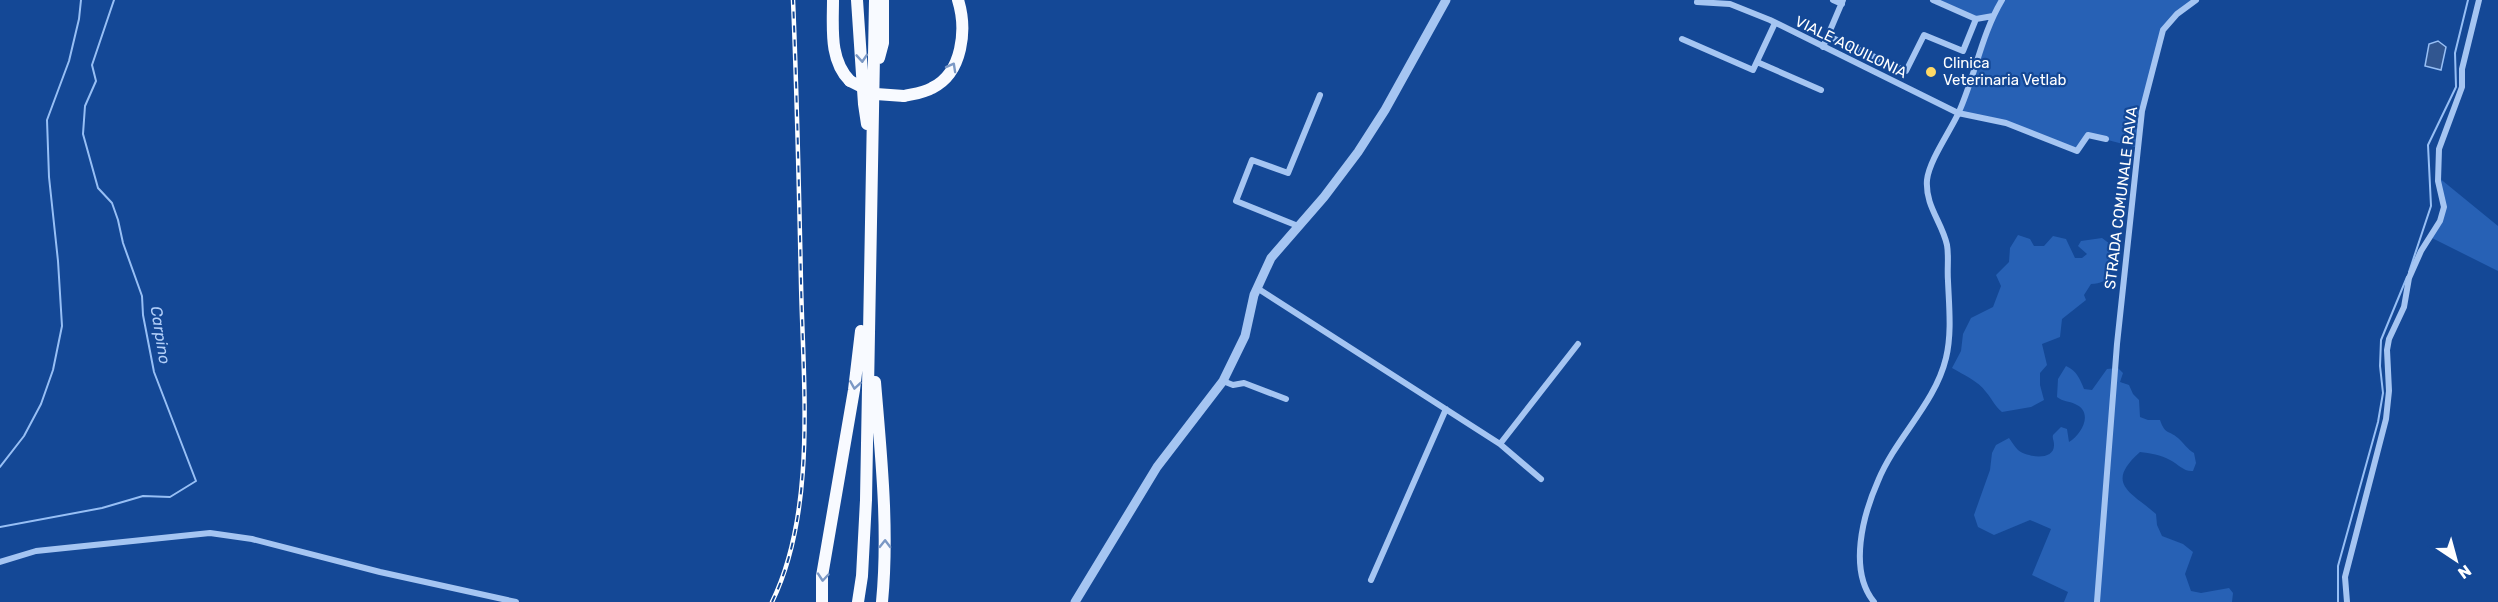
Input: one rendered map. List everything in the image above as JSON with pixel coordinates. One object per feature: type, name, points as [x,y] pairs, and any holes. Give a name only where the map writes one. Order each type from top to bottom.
[{"type":"highway","points":[[833,0],[836,57],[843,74],[850,81],[876,94],[904,96],[933,88],[948,75],[957,58],[962,41],[963,18],[958,0]]},
{"type":"highway","points":[[857,0],[864,104],[871,148]]},
{"type":"highway","points":[[858,602],[862,576],[866,500],[875,0]]},
{"type":"highway","points":[[873,80],[883,43],[884,0]]},
{"type":"highway","points":[[822,602],[822,576],[861,346],[862,285],[870,265]]},
{"type":"highway","points":[[870,310],[884,492],[885,540],[882,602]]},
{"type":"street","points":[[1075,602],[1157,467],[1223,381],[1245,336],[1257,288],[1271,258],[1358,152],[1385,110],[1446,0]]},
{"type":"street","points":[[1823,47],[1842,2],[1833,0]]},
{"type":"street","points":[[1933,0],[1976,19],[1993,16]]},
{"type":"street","points":[[1874,602],[1868,594],[1860,572],[1862,535],[1870,498],[1887,462],[1940,381],[1947,356],[1950,317],[1947,244],[1934,217],[1928,197],[1927,180],[1958,113],[1993,16],[2002,0]]},
{"type":"street","name":"STRADA COMUNALE RAVA","points":[[2097,602],[2117,344],[2142,111],[2163,30],[2177,14],[2196,0]]},
{"type":"street","points":[[2347,602],[2345,577],[2386,419],[2389,339],[2404,307],[2409,279],[2444,207],[2438,181],[2439,149],[2462,87],[2462,69],[2479,0]]},
{"type":"street","name":"VIALE AQUILONIA","points":[[1697,2],[1730,4],[1775,22],[1958,113],[2006,123],[2077,152],[2088,135],[2106,139]]},
{"type":"street","points":[[1828,36],[1906,71],[1924,35],[1963,51],[1976,19]]},
{"type":"street","points":[[1682,39],[1753,70],[1775,22]]},
{"type":"street","points":[[1757,62],[1821,90]]},
{"type":"street","points":[[1298,226],[1236,201],[1252,160],[1288,173],[1320,95]]},
{"type":"street","points":[[1257,288],[1500,444],[1540,479]]},
{"type":"street","points":[[1500,444],[1578,344]]},
{"type":"street","points":[[1223,381],[1233,385],[1244,383],[1286,399]]},
{"type":"street","points":[[1371,580],[1446,409]]},
{"type":"street","points":[[0,562],[36,551],[210,533],[252,538],[380,572],[516,602]]},
{"type":"shaded area","points":[[1933,0],[2196,0],[2163,30],[2142,111],[2138,148],[2089,135],[2077,151],[2006,123],[1958,113],[1992,16],[1976,19]]},
{"type":"shaded area","points":[[2438,41],[2446,47],[2441,70],[2425,66],[2429,44]]},
{"type":"shaded area","points":[[2438,177],[2498,226],[2498,271],[2430,237],[2444,207]]},
{"type":"shaded area","points":[[2018,235],[2030,239],[2034,246],[2044,246],[2053,236],[2066,239],[2075,258],[2082,258],[2087,254],[2078,246],[2081,241],[2102,238],[2114,247],[2113,260],[2108,277],[2104,281],[2091,284],[2084,295],[2086,300],[2062,319],[2060,337],[2042,344],[2047,365],[2040,373],[2044,400],[2031,407],[2002,412],[1983,388],[1952,368],[1961,351],[1963,334],[1971,318],[1993,307],[2001,286],[1996,275],[2009,262],[2010,248]]},
{"type":"shaded area","points":[[2066,366],[2075,373],[2084,389],[2092,390],[2107,369],[2118,368],[2123,373],[2120,382],[2129,385],[2139,400],[2140,417],[2160,420],[2166,430],[2194,453],[2196,463],[2193,471],[2190,471],[2163,457],[2140,452],[2129,463],[2123,480],[2130,493],[2156,514],[2157,525],[2162,536],[2183,544],[2193,552],[2185,574],[2191,591],[2201,593],[2229,588],[2233,593],[2232,602],[2064,602],[2068,592],[2032,575],[2051,529],[2030,520],[1994,535],[1978,527],[1974,515],[1996,445],[2009,438],[2022,452],[2033,456],[2045,456],[2053,450],[2053,435],[2061,427],[2067,429],[2069,442],[2082,429],[2085,417],[2081,408],[2057,397],[2058,379]]},
{"type":"waterway","points":[[0,467],[24,436],[41,404],[53,370],[62,326],[49,177],[47,120],[69,61],[81,0]]},
{"type":"waterway","name":"Carpino","points":[[0,527],[102,508],[143,496],[170,497],[196,481],[154,372],[143,315],[142,296],[123,243],[118,220],[112,203],[98,188],[83,134],[85,106],[96,81],[92,65],[114,0]]},
{"type":"waterway","points":[[2409,272],[2431,206],[2428,145],[2456,87],[2455,53],[2468,0]]},
{"type":"waterway","points":[[2338,602],[2338,566],[2378,422],[2383,393],[2380,366],[2381,340],[2407,277]]},
{"type":"railway","points":[[772,602],[786,566],[796,527],[804,445],[804,362],[793,0]]},
{"type":"place","name":"Clinica Veterinaria Vetlab","points":[[1931,72]]}]
